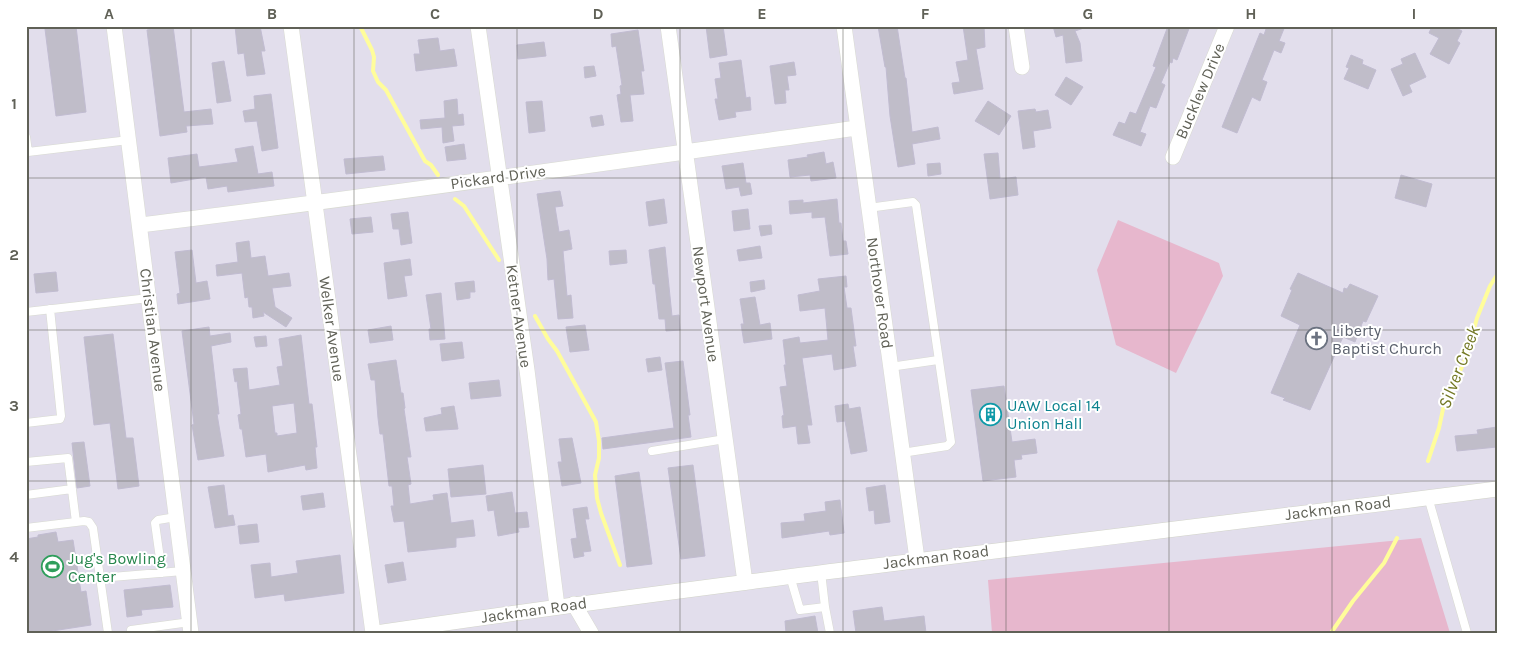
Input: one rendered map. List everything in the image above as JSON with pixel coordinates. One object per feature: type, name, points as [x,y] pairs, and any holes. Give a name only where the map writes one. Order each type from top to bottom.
[{"type":"street","name":"Christian Avenue","points":[[114,26],[191,628]]},
{"type":"street","name":"Welker Avenue","points":[[292,26],[374,633]]},
{"type":"street","name":"Ketner Avenue","points":[[478,26],[527,370],[557,606]]},
{"type":"street","name":"Newport Avenue","points":[[668,26],[745,582]]},
{"type":"street","name":"Northover Road","points":[[844,26],[917,559]]},
{"type":"street","points":[[1016,26],[1022,67]]},
{"type":"street","name":"Bucklew Drive","points":[[1173,156],[1227,26]]},
{"type":"street","name":"Pickard Drive","points":[[140,225],[315,204],[857,128]]},
{"type":"street","name":"Jackman Road","points":[[374,633],[557,606],[917,559],[1497,489]]},
{"type":"street","points":[[574,604],[591,633]]},
{"type":"lane","points":[[26,137],[27,152],[129,140]]},
{"type":"lane","points":[[868,208],[913,202],[916,205],[950,442],[947,446],[902,453]]},
{"type":"lane","points":[[26,312],[149,298]]},
{"type":"lane","points":[[26,423],[60,418],[61,416],[50,309]]},
{"type":"lane","points":[[890,368],[938,360]]},
{"type":"lane","points":[[652,451],[725,439]]},
{"type":"lane","points":[[26,462],[68,458],[76,522]]},
{"type":"lane","points":[[26,495],[72,489]]},
{"type":"lane","points":[[1428,498],[1467,633]]},
{"type":"lane","points":[[162,573],[155,523],[158,520],[176,517]]},
{"type":"lane","points":[[26,528],[89,522],[93,528],[108,633]]},
{"type":"lane","points":[[100,578],[183,571]]},
{"type":"lane","points":[[820,572],[830,633]]},
{"type":"lane","points":[[790,576],[800,610],[825,607]]},
{"type":"lane","points":[[131,633],[131,630],[191,628]]},
{"type":"shaded area","points":[[1118,220],[1219,263],[1223,276],[1176,373],[1116,345],[1097,270]]},
{"type":"shaded area","points":[[1421,538],[1450,633],[992,633],[988,580]]},
{"type":"building","points":[[76,26],[86,112],[56,116],[45,29]]},
{"type":"building","points":[[173,26],[184,112],[211,109],[213,124],[186,126],[187,132],[160,136],[147,30]]},
{"type":"building","points":[[235,26],[260,26],[265,51],[261,51],[265,74],[247,76],[244,53],[238,54]]},
{"type":"building","points":[[706,26],[723,26],[727,55],[710,58]]},
{"type":"building","points":[[878,26],[897,26],[906,78],[912,132],[938,127],[940,139],[912,144],[915,164],[898,167],[890,116],[886,67]]},
{"type":"building","points":[[963,26],[984,26],[985,47],[976,49],[983,89],[954,94],[952,83],[960,82],[956,62],[968,60]]},
{"type":"building","points":[[1053,26],[1084,26],[1084,28],[1075,31],[1080,43],[1082,61],[1066,63],[1063,35],[1056,37]]},
{"type":"building","points":[[1168,26],[1190,26],[1177,60],[1173,58],[1172,63],[1170,62],[1161,83],[1165,85],[1156,108],[1150,106],[1140,132],[1146,134],[1141,146],[1113,135],[1119,122],[1125,124],[1130,112],[1136,114],[1156,67],[1153,66]]},
{"type":"building","points":[[1267,26],[1285,26],[1279,41],[1285,43],[1281,53],[1274,50],[1262,80],[1267,82],[1260,101],[1252,97],[1237,133],[1222,127],[1260,33],[1264,35]]},
{"type":"building","points":[[1432,26],[1452,26],[1462,31],[1457,41],[1460,43],[1449,64],[1430,54],[1439,38],[1429,33]]},
{"type":"building","points":[[638,30],[644,71],[641,71],[644,94],[630,95],[633,121],[621,122],[617,95],[621,94],[620,86],[622,85],[616,46],[612,47],[611,34]]},
{"type":"building","points":[[438,38],[440,51],[454,49],[457,66],[416,71],[414,54],[420,54],[418,40]]},
{"type":"building","points":[[544,42],[546,56],[518,59],[517,45]]},
{"type":"building","points":[[1415,53],[1426,77],[1409,85],[1412,92],[1403,96],[1391,69],[1403,64],[1401,59]]},
{"type":"building","points":[[1351,55],[1363,60],[1362,64],[1376,70],[1368,89],[1344,79],[1349,68],[1346,67]]},
{"type":"building","points":[[741,60],[746,98],[750,97],[751,110],[735,112],[736,117],[719,120],[715,99],[718,99],[715,79],[721,78],[719,63]]},
{"type":"building","points":[[224,61],[231,101],[217,103],[212,63]]},
{"type":"building","points":[[794,62],[796,75],[787,76],[789,90],[785,90],[786,103],[775,104],[770,66]]},
{"type":"building","points":[[594,66],[596,76],[585,78],[584,67]]},
{"type":"building","points":[[1066,77],[1083,87],[1071,105],[1055,95]]},
{"type":"building","points":[[271,94],[278,148],[262,151],[257,121],[245,122],[243,111],[255,109],[254,96]]},
{"type":"building","points":[[457,99],[458,115],[463,114],[464,125],[452,126],[454,141],[443,143],[442,127],[421,129],[420,120],[445,118],[444,101]]},
{"type":"building","points":[[542,101],[545,131],[529,133],[526,102]]},
{"type":"building","points":[[988,101],[1011,116],[999,135],[975,121]]},
{"type":"building","points":[[1035,109],[1036,112],[1048,110],[1051,128],[1033,131],[1035,147],[1023,149],[1018,111]]},
{"type":"building","points":[[602,115],[604,125],[592,127],[590,117]]},
{"type":"building","points":[[464,144],[466,159],[447,161],[445,147]]},
{"type":"building","points":[[253,146],[258,174],[272,172],[274,186],[228,192],[227,186],[208,189],[206,177],[171,183],[168,158],[197,154],[199,167],[238,162],[235,149]]},
{"type":"building","points":[[824,152],[826,164],[833,162],[836,178],[811,181],[810,175],[790,177],[788,160]]},
{"type":"building","points":[[998,153],[1000,179],[1016,177],[1018,195],[990,199],[984,154]]},
{"type":"building","points":[[383,156],[385,170],[346,174],[344,159]]},
{"type":"building","points":[[743,163],[746,183],[750,183],[752,194],[741,196],[739,187],[726,189],[722,166]]},
{"type":"building","points":[[940,163],[941,174],[928,176],[927,164]]},
{"type":"building","points":[[1401,175],[1432,184],[1426,207],[1395,198]]},
{"type":"building","points":[[560,191],[563,206],[555,207],[559,232],[569,230],[572,249],[563,251],[567,296],[571,295],[573,318],[558,319],[554,279],[548,280],[547,259],[537,194]]},
{"type":"building","points":[[664,199],[667,223],[649,226],[646,202]]},
{"type":"building","points":[[837,199],[839,223],[841,223],[843,241],[846,241],[848,254],[830,256],[825,217],[812,218],[812,212],[790,214],[789,201],[803,200],[803,203]]},
{"type":"building","points":[[748,209],[750,229],[734,231],[732,211]]},
{"type":"building","points":[[408,212],[412,243],[401,245],[399,229],[393,229],[391,214]]},
{"type":"building","points":[[371,217],[373,232],[352,234],[350,219]]},
{"type":"building","points":[[771,225],[772,234],[761,236],[759,226]]},
{"type":"building","points":[[249,241],[251,258],[265,256],[268,276],[289,273],[291,286],[272,288],[275,307],[292,318],[286,327],[263,312],[264,316],[253,318],[252,307],[249,307],[248,297],[245,298],[242,273],[217,276],[216,265],[238,262],[236,243]]},
{"type":"building","points":[[760,246],[762,258],[739,261],[737,250]]},
{"type":"building","points":[[665,247],[672,316],[679,315],[680,330],[666,331],[665,319],[659,319],[649,250]]},
{"type":"building","points":[[192,250],[196,283],[207,281],[210,299],[178,304],[177,294],[180,293],[175,252]]},
{"type":"building","points":[[626,250],[627,263],[610,265],[609,251]]},
{"type":"building","points":[[410,259],[412,275],[404,276],[407,296],[388,299],[384,263]]},
{"type":"building","points":[[56,272],[58,291],[36,293],[34,274]]},
{"type":"building","name":"Liberty Baptist Church","points":[[1298,273],[1343,293],[1344,288],[1347,289],[1350,284],[1378,296],[1366,322],[1363,321],[1355,342],[1343,337],[1310,410],[1283,400],[1285,398],[1271,393],[1300,325],[1281,316],[1292,290],[1290,289]]},
{"type":"building","points":[[846,276],[847,287],[844,287],[847,308],[851,308],[856,346],[853,346],[856,366],[834,370],[832,354],[802,358],[812,425],[807,425],[810,443],[798,444],[796,426],[783,428],[782,416],[784,415],[780,387],[787,386],[783,340],[799,337],[800,343],[828,340],[825,308],[800,311],[798,295],[820,291],[818,279]]},
{"type":"building","points":[[764,280],[765,289],[751,292],[750,282]]},
{"type":"building","points":[[474,281],[475,292],[470,292],[470,298],[457,300],[455,283]]},
{"type":"building","points":[[441,293],[445,339],[430,340],[429,329],[431,329],[426,295]]},
{"type":"building","points":[[755,297],[760,325],[770,323],[772,339],[744,343],[741,324],[744,324],[740,299]]},
{"type":"building","points":[[585,325],[589,350],[570,352],[566,327]]},
{"type":"building","points":[[391,326],[393,340],[370,343],[368,330]]},
{"type":"building","points":[[209,327],[210,336],[230,333],[231,342],[211,346],[219,414],[217,414],[224,456],[198,460],[192,425],[194,424],[182,331]]},
{"type":"building","points":[[113,334],[126,438],[133,438],[139,486],[118,489],[110,423],[94,425],[84,337]]},
{"type":"building","points":[[301,335],[309,404],[312,404],[317,447],[315,447],[317,468],[306,470],[305,465],[268,472],[266,454],[246,457],[238,415],[241,414],[237,381],[235,382],[233,369],[247,368],[249,390],[280,385],[277,367],[283,366],[279,339]],"holes":[[[294,403],[297,433],[277,436],[272,406]]]},
{"type":"building","points":[[266,336],[267,346],[256,347],[254,337]]},
{"type":"building","points":[[462,342],[464,358],[442,361],[440,344]]},
{"type":"building","points":[[660,357],[662,370],[648,372],[646,359]]},
{"type":"building","points":[[396,360],[401,393],[403,393],[411,457],[407,457],[411,484],[408,485],[410,504],[434,500],[433,495],[447,493],[451,523],[473,520],[475,536],[456,538],[456,547],[408,552],[404,521],[394,522],[391,506],[394,506],[392,486],[389,486],[383,434],[380,434],[375,380],[371,380],[368,364]]},
{"type":"building","points":[[683,361],[691,437],[603,449],[602,438],[674,428],[665,363]]},
{"type":"building","points":[[499,380],[501,396],[471,399],[469,383]]},
{"type":"building","name":"UAW Local 14 Union Hall","points":[[1004,386],[1012,442],[1035,439],[1037,453],[1021,455],[1022,459],[1014,460],[1016,477],[983,481],[971,390]]},
{"type":"building","points":[[848,404],[849,409],[860,407],[867,451],[851,454],[845,421],[837,422],[835,406]]},
{"type":"building","points":[[454,406],[458,429],[426,431],[424,418],[442,414],[441,408]]},
{"type":"building","points":[[1497,427],[1497,447],[1457,451],[1455,436],[1478,434],[1477,430]]},
{"type":"building","points":[[572,438],[581,483],[562,486],[558,462],[562,462],[559,439]]},
{"type":"building","points":[[84,442],[90,486],[77,488],[72,443]]},
{"type":"building","points":[[483,465],[486,494],[451,497],[448,469]]},
{"type":"building","points":[[693,465],[705,556],[681,559],[668,468]]},
{"type":"building","points":[[639,472],[652,564],[627,567],[615,476]]},
{"type":"building","points":[[224,485],[228,516],[233,515],[235,525],[215,528],[208,487]]},
{"type":"building","points":[[885,485],[890,522],[875,524],[874,510],[869,511],[866,488]]},
{"type":"building","points":[[512,492],[515,513],[527,512],[529,527],[518,528],[519,532],[498,536],[494,510],[488,511],[486,496]]},
{"type":"building","points":[[323,493],[325,507],[303,510],[301,496]]},
{"type":"building","points":[[840,500],[844,533],[830,535],[829,531],[782,538],[781,523],[805,521],[804,514],[826,511],[825,502]]},
{"type":"building","points":[[587,507],[589,519],[585,519],[591,551],[583,552],[584,556],[574,558],[571,539],[577,538],[573,509]]},
{"type":"building","points":[[257,524],[259,542],[240,544],[238,526]]},
{"type":"building","name":"Jug's Bowling Center","points":[[56,532],[58,542],[73,540],[81,592],[86,591],[91,625],[39,633],[26,633],[26,539]]},
{"type":"building","points":[[340,555],[344,593],[285,601],[284,594],[255,598],[251,565],[270,563],[271,577],[298,573],[296,561]]},
{"type":"building","points":[[403,562],[406,580],[388,583],[385,565]]},
{"type":"building","points":[[170,585],[173,607],[141,610],[142,615],[127,617],[124,590]]},
{"type":"building","points":[[882,607],[884,621],[924,616],[926,633],[856,633],[853,611]]},
{"type":"building","points":[[815,616],[818,633],[786,633],[785,621]]},
{"type":"waterway","points":[[360,26],[372,50],[374,57],[373,71],[378,82],[386,90],[425,161],[431,165],[438,175]]},
{"type":"waterway","points":[[455,199],[464,206],[499,260]]},
{"type":"waterway","name":"Silver Creek","points":[[1428,461],[1439,428],[1446,395],[1459,374],[1477,318],[1490,286],[1497,275]]},
{"type":"waterway","points":[[535,316],[557,351],[596,422],[599,441],[599,458],[595,475],[597,498],[620,565]]},
{"type":"waterway","name":"Silver Creek","points":[[1331,633],[1353,601],[1384,563],[1397,538]]},
{"type":"place","name":"Liberty Baptist Church","points":[[1316,339]]},
{"type":"place","name":"UAW Local 14 Union Hall","points":[[991,414]]},
{"type":"place","name":"Jug's Bowling Center","points":[[52,567]]}]
